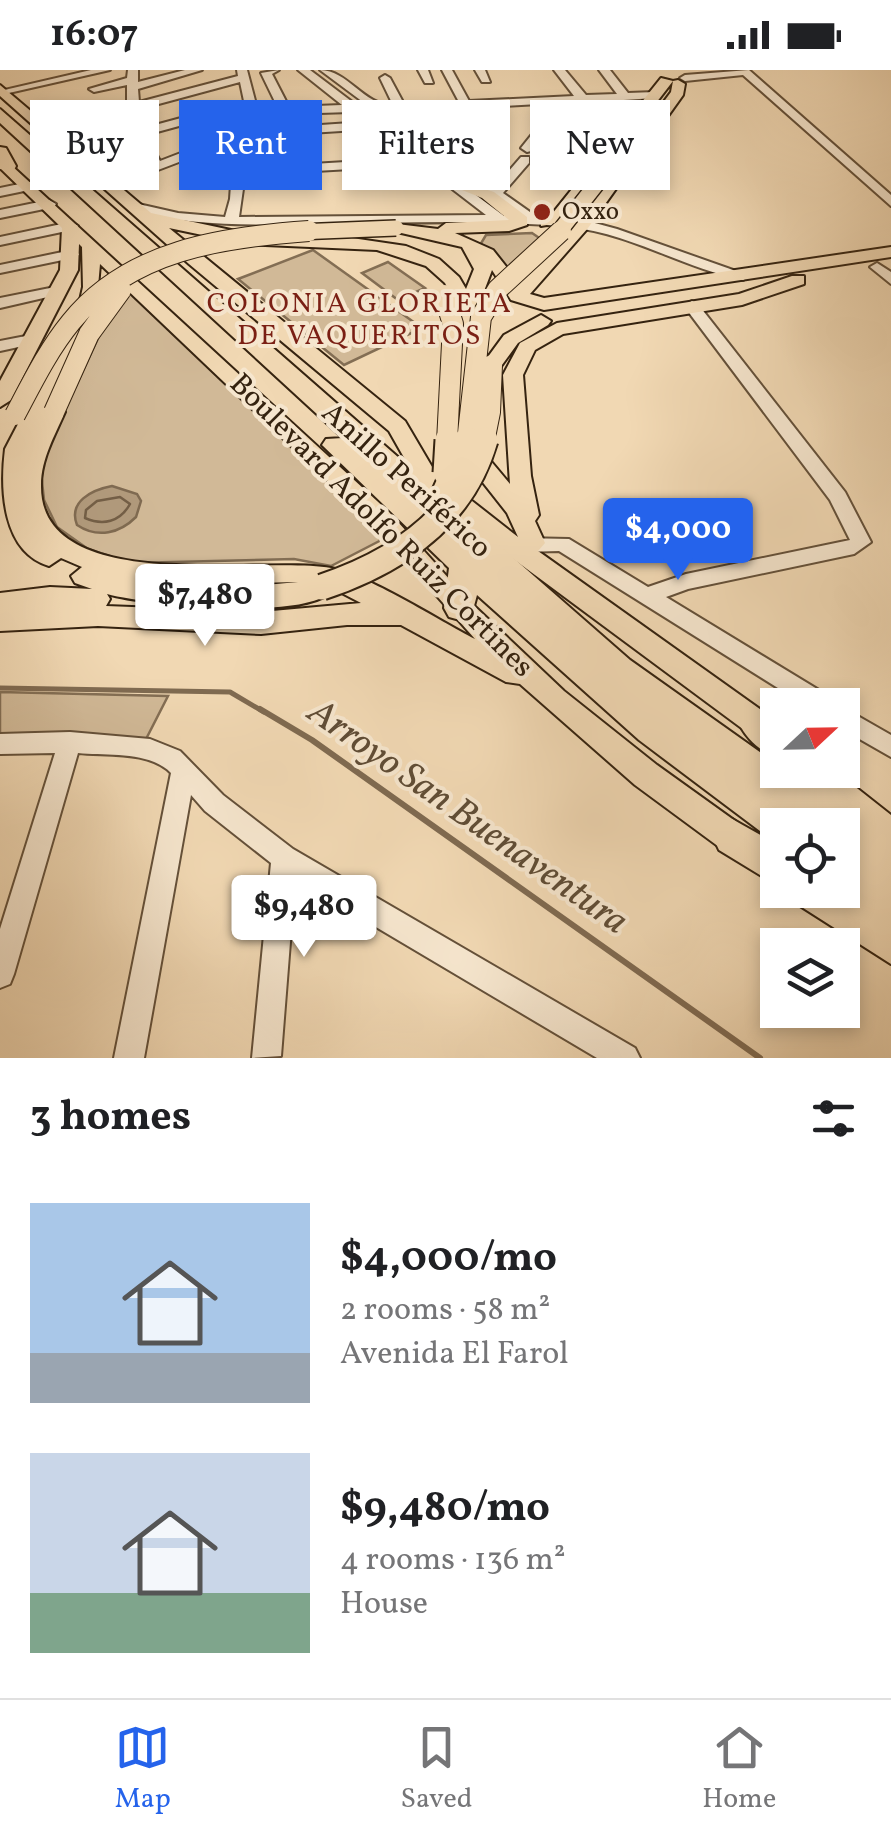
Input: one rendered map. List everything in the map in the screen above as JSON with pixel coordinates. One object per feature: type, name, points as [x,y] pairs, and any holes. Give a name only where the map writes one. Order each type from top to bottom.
[{"type":"highway","name":"Anillo Periférico","points":[[1,100],[618,670],[808,808]]},
{"type":"highway","name":"Anillo Periférico","points":[[0,133],[463,564],[651,729],[760,809]]},
{"type":"highway","points":[[445,513],[513,541]]},
{"type":"highway","points":[[416,553],[463,564],[460,608]]},
{"type":"highway","points":[[829,788],[891,838]]},
{"type":"highway","points":[[732,837],[760,857]]},
{"type":"highway","points":[[860,847],[891,869]]},
{"type":"highway","points":[[860,884],[891,907]]},
{"type":"highway","points":[[838,908],[891,944]]},
{"type":"main road","points":[[8,407],[82,308],[102,291],[151,263],[226,239],[400,228],[500,227],[535,222],[566,208],[655,94],[683,76]]},
{"type":"main road","points":[[445,513],[469,436],[480,317],[498,290],[560,232],[683,76]]},
{"type":"main road","points":[[518,296],[586,220],[678,92],[683,76]]},
{"type":"main road","points":[[1,100],[30,122]]},
{"type":"main road","name":"Boulevard Adolfo Ruiz Cortines","points":[[2,161],[30,186]]},
{"type":"main road","name":"Boulevard Adolfo Ruiz Cortines","points":[[34,190],[71,226],[82,249],[416,553],[460,608],[554,699],[646,775],[732,837]]},
{"type":"main road","points":[[114,190],[397,426],[410,442],[445,513]]},
{"type":"main road","points":[[479,190],[535,222]]},
{"type":"main road","points":[[566,208],[586,220]]},
{"type":"main road","points":[[140,212],[250,240],[377,244],[416,256],[455,285],[466,315]]},
{"type":"main road","points":[[400,228],[460,240],[495,262],[518,296],[549,304],[743,276],[888,266]]},
{"type":"main road","points":[[460,240],[476,252],[483,268],[466,315],[464,436],[474,456],[516,509],[513,541]]},
{"type":"main road","points":[[312,241],[391,256],[422,271],[444,295],[452,324],[445,513]]},
{"type":"main road","points":[[0,446],[8,407],[31,340],[82,249]]},
{"type":"main road","points":[[40,550],[24,533],[15,512],[10,471],[16,449],[87,309],[92,287],[82,249]]},
{"type":"main road","points":[[151,263],[105,308],[89,334],[32,463],[29,489],[41,526],[69,551],[106,566],[152,576],[323,575],[361,588],[510,670],[554,699]]},
{"type":"main road","points":[[0,603],[50,596],[111,599],[278,595],[337,583],[392,558],[445,513],[462,493],[481,455],[490,417],[492,365],[511,338],[553,317],[888,266]]},
{"type":"main road","points":[[513,541],[520,476],[514,375],[522,352],[539,337],[568,325],[753,296],[798,280]]},
{"type":"main road","points":[[0,516],[40,550],[102,584],[142,593],[199,596]]},
{"type":"main road","points":[[513,541],[544,571],[760,728]]},
{"type":"main road","points":[[0,621],[67,615],[262,623],[366,612],[411,617]]},
{"type":"main road","points":[[850,788],[891,816]]},
{"type":"main road","points":[[823,908],[891,961]]},
{"type":"street","points":[[1,100],[104,70]]},
{"type":"street","points":[[94,89],[197,70]]},
{"type":"street","points":[[274,70],[266,73],[280,100]]},
{"type":"street","points":[[303,70],[344,100]]},
{"type":"street","points":[[325,70],[368,100]]},
{"type":"street","points":[[447,70],[464,100]]},
{"type":"street","points":[[560,70],[586,98]]},
{"type":"street","points":[[604,70],[625,96]]},
{"type":"street","points":[[683,76],[764,70]]},
{"type":"street","points":[[745,72],[891,202]]},
{"type":"street","points":[[154,100],[243,74],[250,100]]},
{"type":"street","points":[[385,78],[396,100]]},
{"type":"street","points":[[510,102],[655,94]]},
{"type":"street","points":[[497,192],[566,99]]},
{"type":"street","points":[[510,111],[518,102]]},
{"type":"street","points":[[0,192],[30,186]]},
{"type":"street","points":[[232,221],[236,190]]},
{"type":"street","points":[[472,190],[502,220]]},
{"type":"street","points":[[491,190],[535,222]]},
{"type":"street","points":[[0,214],[49,204]]},
{"type":"street","points":[[140,212],[232,221],[586,220],[704,268],[743,276]]},
{"type":"street","points":[[0,241],[71,226]]},
{"type":"street","points":[[0,269],[82,249]]},
{"type":"street","points":[[0,303],[60,290]]},
{"type":"street","points":[[649,595],[700,579],[854,547],[861,542],[838,498],[692,306]]},
{"type":"street","points":[[0,346],[31,340]]},
{"type":"street","points":[[513,541],[562,544],[797,688]]},
{"type":"street","points":[[860,728],[891,747]]},
{"type":"street","points":[[0,974],[70,742]]},
{"type":"street","points":[[0,744],[70,742],[150,749],[172,758],[243,828],[284,858],[619,1056]]},
{"type":"street","points":[[129,1058],[182,772]]},
{"type":"street","points":[[266,1056],[284,858]]},
{"type":"shaded area","points":[[532,233],[551,246],[521,287],[480,245],[486,235]]},
{"type":"shaded area","points":[[313,250],[422,328],[344,365],[238,279]]},
{"type":"shaded area","points":[[388,262],[425,288],[398,300],[362,273]]},
{"type":"shaded area","points":[[133,291],[389,536],[331,566],[294,559],[131,563],[88,549],[57,527],[44,500],[40,463],[107,319]]},
{"type":"shaded area","points":[[0,692],[168,696],[145,741],[0,736]]},
{"type":"water","points":[[112,486],[137,494],[141,501],[136,517],[123,527],[101,533],[77,525],[76,510],[83,498]]},
{"type":"waterway","name":"Arroyo San Buenaventura","points":[[0,688],[230,692],[264,712]]},
{"type":"waterway","name":"Arroyo San Buenaventura","points":[[260,709],[312,740],[760,1058]]},
{"type":"place","name":"Oxxo","points":[[542,212]]},
{"type":"district","name":"COLONIA GLORIETA DE VAQUERITOS","points":[[360,320]]}]
